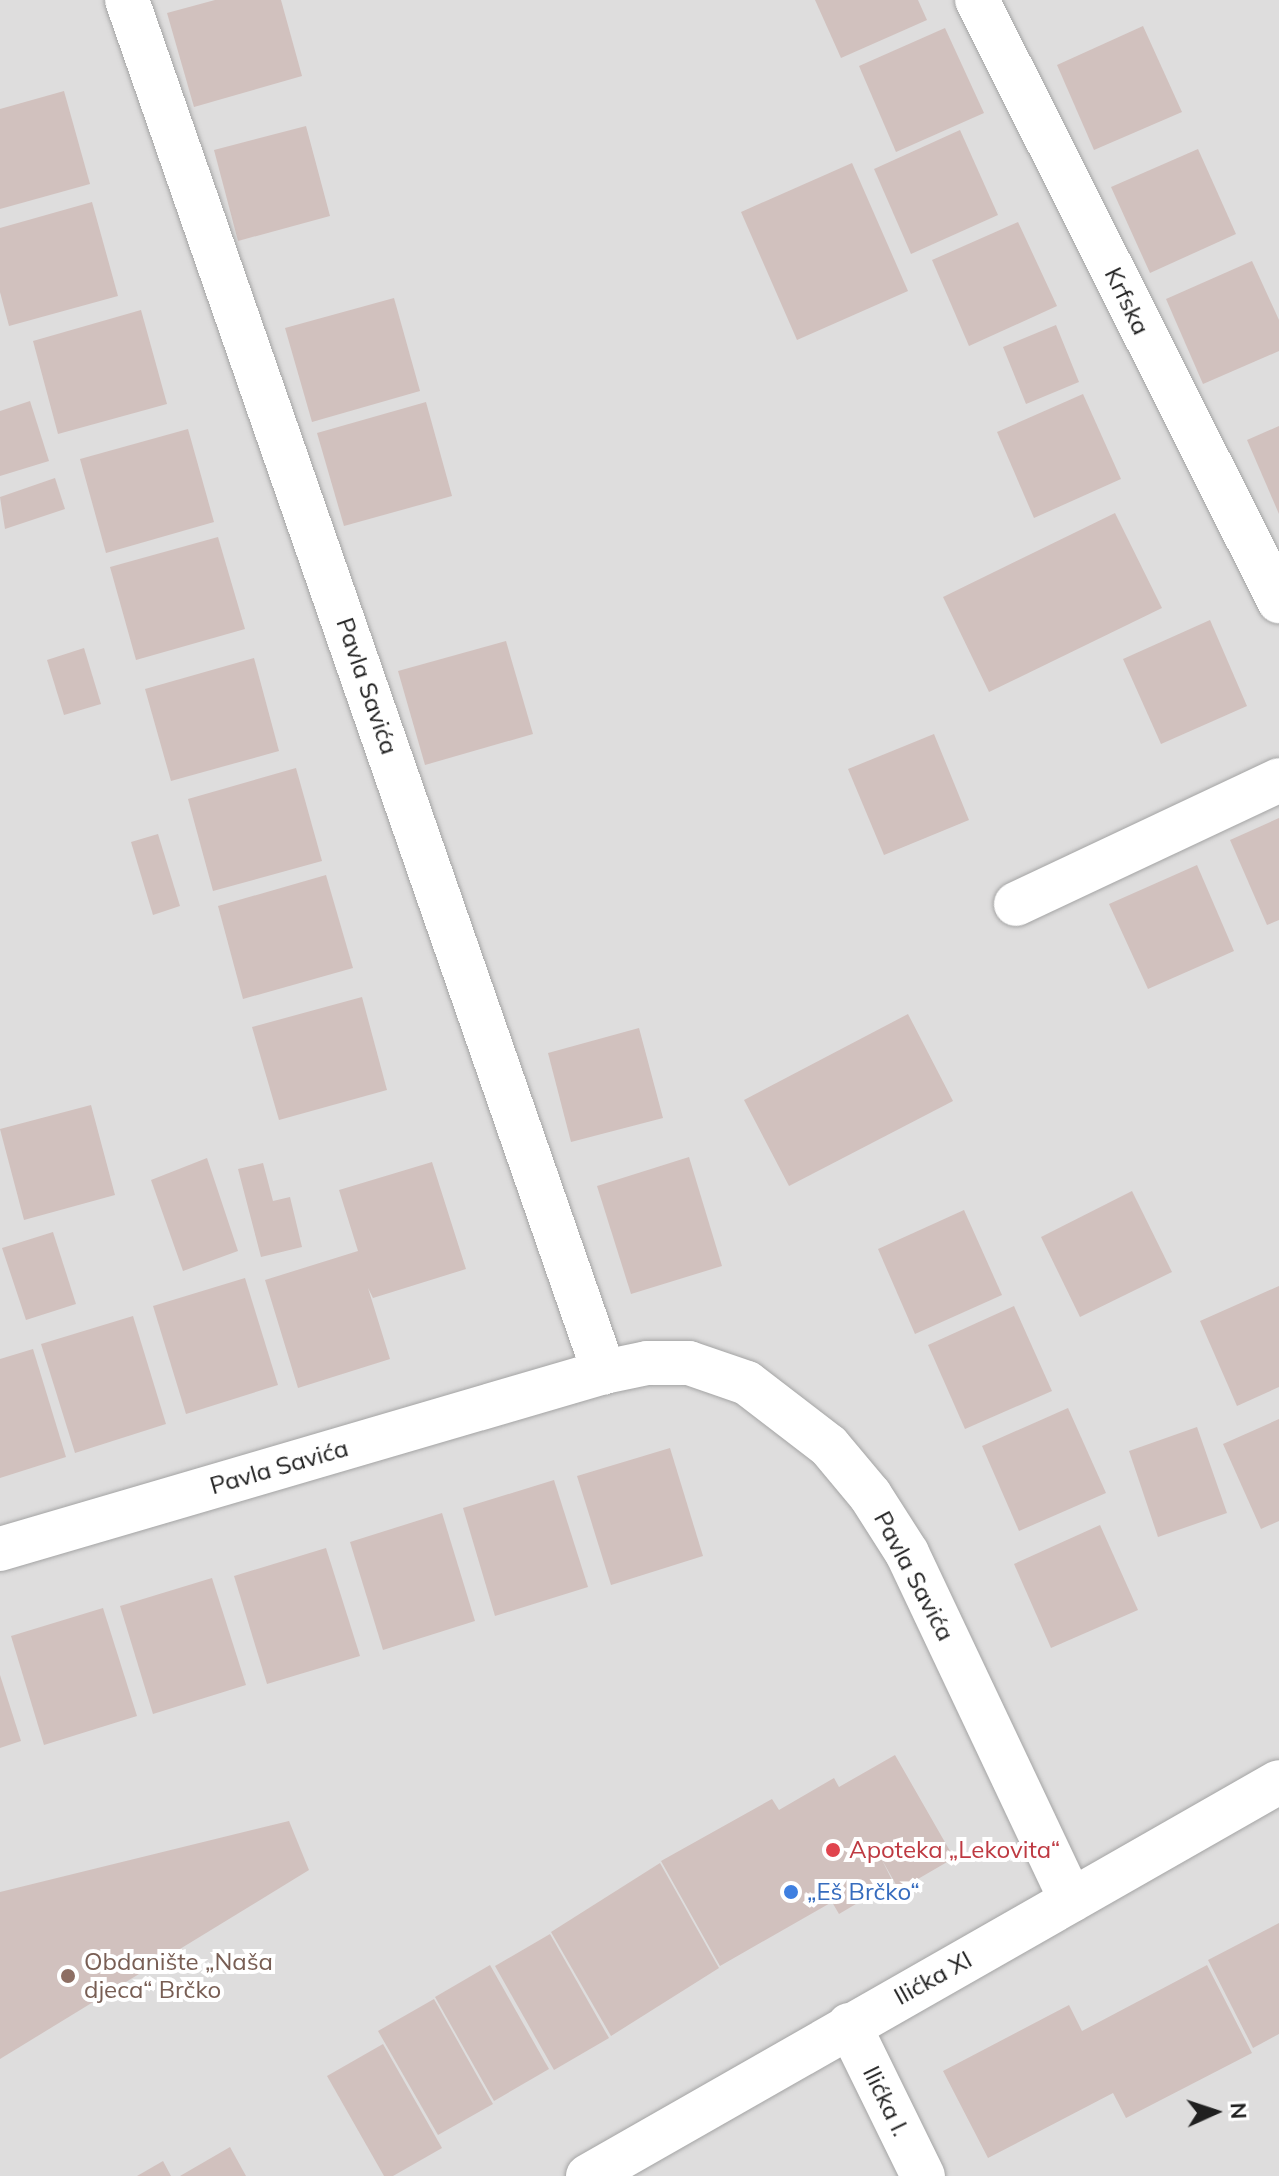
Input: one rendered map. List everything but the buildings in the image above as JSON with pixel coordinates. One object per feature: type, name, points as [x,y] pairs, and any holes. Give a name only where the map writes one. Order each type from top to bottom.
[{"type":"street","name":"Pavla Savića","points":[[127,0],[604,1372]]},
{"type":"street","name":"Krfska","points":[[977,0],[1279,601]]},
{"type":"street","points":[[1016,904],[1279,780]]},
{"type":"street","name":"Pavla Savića","points":[[0,1549],[604,1372],[647,1363],[689,1363],[747,1383],[829,1446],[870,1495],[907,1553],[1071,1900]]},
{"type":"street","name":"Ilićka XI","points":[[588,2176],[1279,1782]]},
{"type":"street","name":"Ilićka I.","points":[[849,2025],[923,2176]]},
{"type":"shaded area","points":[[0,0],[1279,0],[1279,2176],[0,2176]]},
{"type":"place","name":"Apoteka „Lekovita“","points":[[833,1850]]},
{"type":"place","name":"„Eš Brčko“","points":[[791,1892]]},
{"type":"place","name":"Obdanište „Naša djeca“ Brčko","points":[[68,1976]]}]
